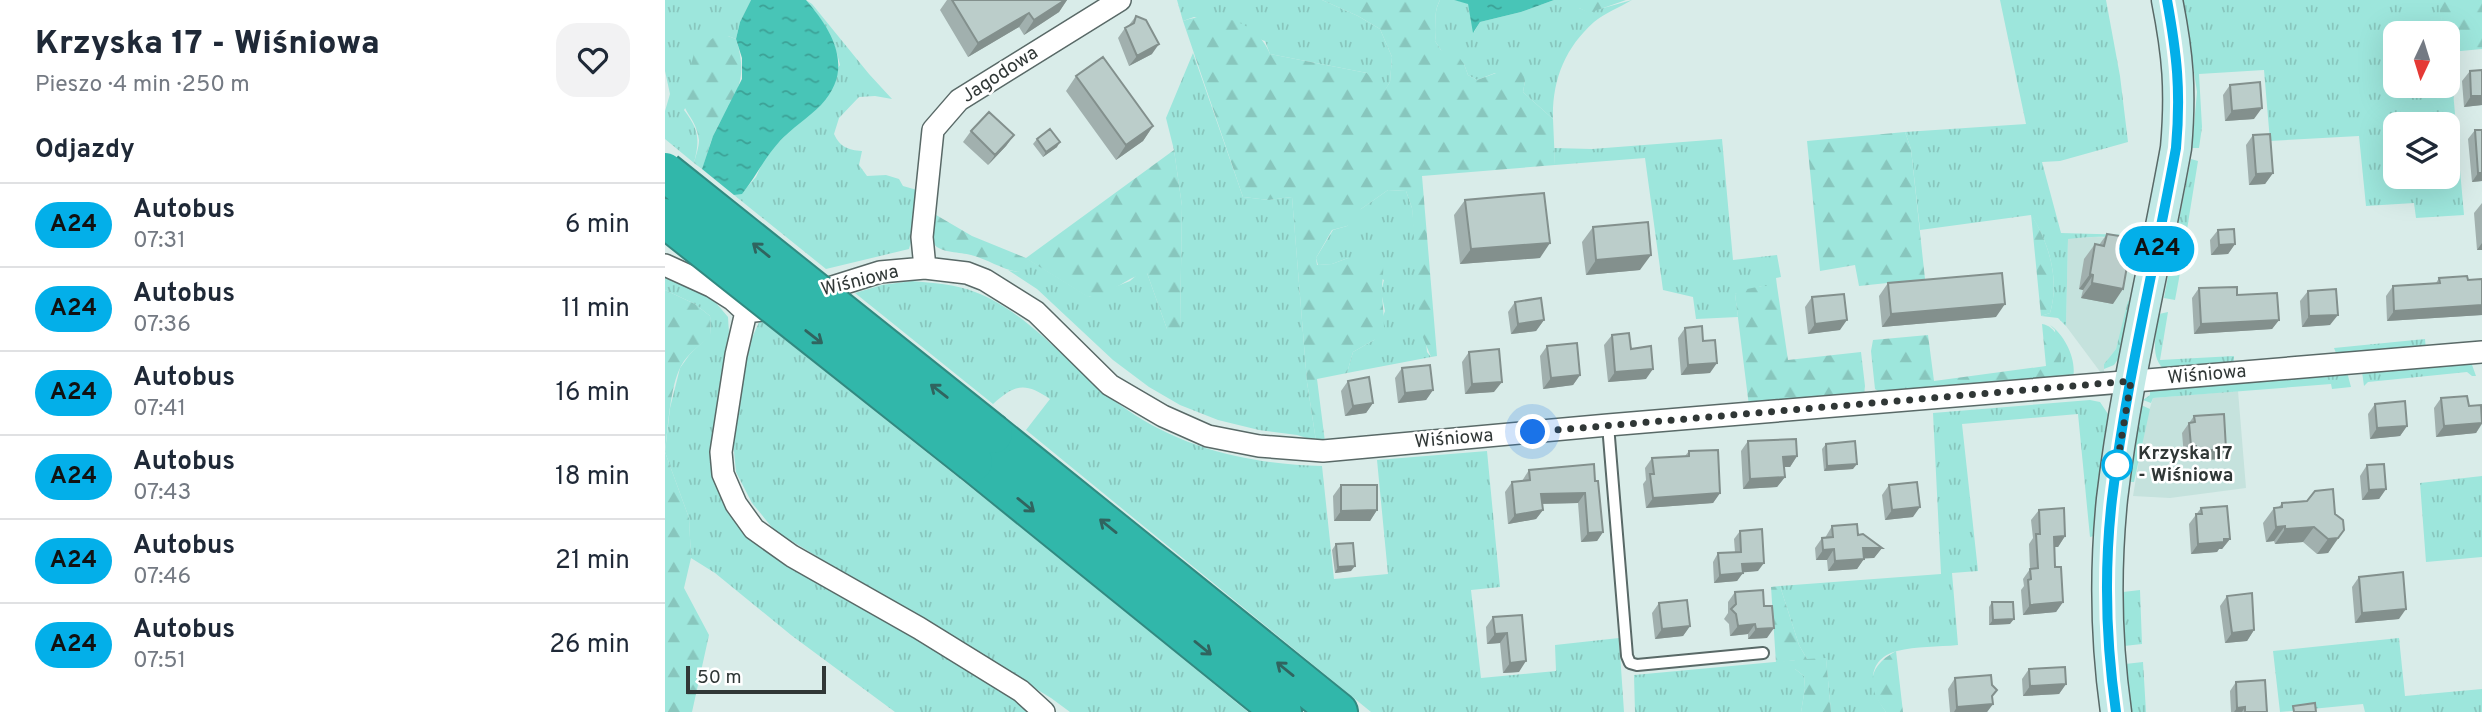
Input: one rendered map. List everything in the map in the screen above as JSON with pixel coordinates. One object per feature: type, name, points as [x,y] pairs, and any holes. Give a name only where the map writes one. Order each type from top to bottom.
[{"type":"highway","points":[[665,172],[1282,712]]},
{"type":"highway","points":[[665,218],[983,448],[1338,712]]},
{"type":"street","name":"Jagodowa","points":[[925,268],[922,237],[933,130],[959,100],[1121,0]]},
{"type":"street","points":[[2116,712],[2109,648],[2109,547],[2120,442],[2166,205],[2178,127],[2179,71],[2167,0]]},
{"type":"street","points":[[665,265],[711,286],[746,312],[734,367],[721,452],[723,474],[736,504],[754,528],[792,556],[1021,691],[1044,712]]},
{"type":"street","name":"Wiśniowa","points":[[746,312],[762,310],[880,272],[925,268],[967,273],[985,280],[1036,312],[1110,385],[1163,416],[1208,436],[1259,446],[1323,451],[2482,352]]},
{"type":"lane","points":[[1608,425],[1626,656],[1630,663],[1636,666],[1763,653]]},
{"type":"shaded area","points":[[2068,238],[2119,238],[2134,244],[2140,253],[2132,300],[2116,349],[2104,364],[2104,377],[2066,326]]},
{"type":"shaded area","points":[[2238,391],[2246,488],[2170,498],[2133,496],[2145,424],[2153,398]]},
{"type":"green space","points":[[665,0],[751,0],[740,22],[736,39],[728,36],[684,110],[697,135],[694,163],[665,139],[665,111],[670,94],[665,71]]},
{"type":"green space","points":[[806,0],[892,99],[859,97],[839,118],[834,134],[836,138],[845,147],[862,151],[859,165],[867,176],[886,175],[899,179],[903,186],[917,190],[909,249],[826,269],[734,195],[742,193],[756,177],[765,157],[840,65],[827,30]]},
{"type":"green space","points":[[1177,0],[1322,0],[1380,29],[1392,57],[1390,82],[1381,97],[1367,73],[1270,54],[1265,41],[1194,17],[1183,21]]},
{"type":"green space","points":[[1322,0],[1440,0],[1436,10],[1435,41],[1441,50],[1455,52],[1468,75],[1477,80],[1515,66],[1523,71],[1523,92],[1553,119],[1555,165],[1422,176],[1437,356],[1431,357],[1420,330],[1412,208],[1406,191],[1388,190],[1361,209],[1359,218],[1347,226],[1332,230],[1316,258],[1317,265],[1332,264],[1348,258],[1383,266],[1384,330],[1374,340],[1353,352],[1347,373],[1317,379],[1325,442],[1316,441],[1307,382],[1292,197],[1269,200],[1243,197],[1183,21],[1209,16],[1234,21],[1256,33],[1270,54],[1367,73],[1378,87],[1381,96],[1390,82],[1392,57],[1380,29]]},
{"type":"green space","points":[[1440,0],[1468,3],[1474,32],[1480,22],[1554,0],[1579,0],[1579,8],[1589,12],[1632,0],[1598,19],[1575,43],[1558,78],[1553,119],[1523,92],[1525,81],[1495,73],[1477,80],[1468,75],[1464,64],[1441,50],[1435,41],[1436,15]]},
{"type":"green space","points":[[1579,0],[1626,0],[1589,13],[1579,8]]},
{"type":"green space","points":[[2000,0],[2106,0],[2120,76],[2128,142],[2060,161],[2042,162],[2061,233],[2132,235],[2142,232],[2147,224],[2140,253],[2134,246],[2117,238],[2068,239],[2066,326],[2058,318],[2041,316],[2050,313],[2053,274],[2048,249],[2031,215],[1920,230],[1911,149],[1905,132],[2026,124]]},
{"type":"green space","points":[[2183,0],[2439,0],[2442,21],[2383,21],[2383,98],[2454,98],[2455,112],[2383,112],[2383,189],[2460,189],[2460,170],[2464,215],[2416,218],[2414,203],[2366,206],[2359,136],[2270,141],[2264,70],[2199,74],[2202,127],[2199,148],[2192,148],[2197,92]]},
{"type":"green space","points":[[2439,0],[2482,0],[2482,49],[2461,51],[2461,21],[2442,21]]},
{"type":"green space","points":[[728,36],[736,39],[741,78],[734,98],[713,137],[702,169],[694,163],[699,140],[681,97],[682,75],[690,69],[694,53],[713,38]]},
{"type":"green space","points":[[1193,53],[1243,197],[1269,200],[1292,197],[1307,382],[1316,441],[1218,420],[1180,405],[1149,387],[1113,360],[1037,289],[1008,270],[1018,272],[1026,258],[1089,297],[1130,281],[1139,273],[1147,273],[1167,329],[1180,330],[1182,206],[1174,150],[1166,118]]},
{"type":"green space","points":[[1905,132],[1911,149],[1925,279],[1859,286],[1855,265],[1820,271],[1807,141]]},
{"type":"green space","points":[[1722,139],[1733,260],[1777,255],[1781,277],[1776,278],[1777,286],[1762,286],[1735,294],[1738,317],[1696,319],[1693,297],[1663,290],[1645,158],[1555,165],[1554,148],[1592,149]]},
{"type":"green space","points":[[1174,150],[1182,206],[1180,330],[1172,334],[1167,329],[1147,273],[1105,293],[1088,297],[1027,259],[1024,268],[1018,272],[967,254],[941,249],[930,237],[931,212],[972,236],[1026,258]]},
{"type":"green space","points":[[2191,159],[2198,161],[2185,242],[2175,240]]},
{"type":"green space","points":[[1388,190],[1406,191],[1412,208],[1427,352],[1431,357],[1347,373],[1353,352],[1374,340],[1385,311],[1381,292],[1384,280],[1348,258],[1332,264],[1318,265],[1316,258],[1333,230],[1347,226],[1361,209]]},
{"type":"green space","points":[[2031,214],[2048,249],[2053,274],[2050,313],[2041,316]]},
{"type":"green space","points":[[2172,254],[2183,257],[2175,300],[2164,298]]},
{"type":"green space","points":[[665,278],[711,297],[728,317],[729,333],[714,421],[714,463],[732,515],[1021,702],[1028,712],[895,712],[791,635],[715,573],[691,558],[689,518],[665,452],[670,408],[680,368],[711,334],[710,316],[695,304],[665,290]]},
{"type":"green space","points":[[912,281],[960,287],[996,302],[1035,329],[1107,395],[1148,423],[1172,435],[1195,445],[1245,458],[1322,466],[1334,579],[1388,574],[1377,460],[1487,451],[1500,587],[1471,590],[1481,678],[1556,671],[1555,645],[1619,638],[1624,712],[1371,712],[1026,430],[1050,399],[1034,390],[1020,388],[1008,392],[993,404],[855,293],[882,285]]},
{"type":"green space","points":[[1762,286],[1777,286],[1788,360],[1861,352],[1864,395],[1749,406],[1735,294]]},
{"type":"green space","points":[[665,290],[695,304],[710,316],[711,335],[687,357],[677,374],[665,452]]},
{"type":"green space","points":[[2132,300],[2119,358],[2114,365],[2104,369],[2104,364],[2116,349],[2128,301]]},
{"type":"green space","points":[[2168,312],[2160,360],[2234,356],[2234,366],[2166,371],[2157,359],[2155,344],[2159,314]]},
{"type":"green space","points":[[760,320],[1056,555],[1248,712],[1070,712],[775,531],[752,503],[736,472],[733,441],[748,347]]},
{"type":"green space","points":[[2042,324],[2055,332],[2058,339],[2061,356],[2057,380],[1883,394],[1875,389],[1871,351],[1873,340],[1928,335],[1934,381],[2046,366]]},
{"type":"green space","points":[[2050,325],[2055,329],[2060,335],[2069,348],[2073,378],[2057,380],[2055,330]]},
{"type":"green space","points":[[2425,339],[2426,350],[2338,358],[2334,348]]},
{"type":"green space","points":[[2471,362],[2476,376],[2467,372],[2368,382],[2364,386],[2362,372]]},
{"type":"green space","points":[[2347,372],[2351,387],[2332,389],[2331,384],[2153,398],[2151,403],[2143,400],[2150,395],[2150,389]]},
{"type":"green space","points":[[2090,400],[2100,402],[2108,414],[2094,536],[2090,537],[2078,414],[1962,424],[1978,571],[1952,573],[1958,645],[1904,649],[1886,655],[1879,661],[1873,677],[1874,686],[1886,712],[1831,712],[1826,659],[1807,659],[1799,645],[1780,586],[1941,574],[1933,413]]},
{"type":"green space","points":[[2141,405],[2150,409],[2134,482],[2130,482]]},
{"type":"green space","points":[[665,452],[689,518],[691,558],[684,588],[709,635],[692,712],[665,712]]},
{"type":"green space","points":[[2482,476],[2482,557],[2426,562],[2420,483]]},
{"type":"green space","points":[[1780,586],[1799,645],[1807,659],[1826,658],[1831,712],[1801,712],[1804,676],[1795,669],[1795,660],[1776,663],[1771,587]]},
{"type":"green space","points":[[2140,590],[2142,644],[2124,646],[2123,592]]},
{"type":"green space","points":[[2399,638],[2405,696],[2482,689],[2482,712],[2365,712],[2363,704],[2280,712],[2273,651]]},
{"type":"green space","points":[[1896,651],[1903,712],[1886,712],[1875,694],[1873,678],[1879,664]]},
{"type":"green space","points":[[1796,660],[1795,669],[1804,676],[1801,712],[1635,712],[1634,675]]},
{"type":"green space","points":[[2143,662],[2146,712],[2130,712],[2125,664]]},
{"type":"water","points":[[751,0],[806,0],[832,37],[838,64],[837,78],[821,105],[780,141],[742,194],[734,195],[702,169],[713,136],[742,79],[742,58],[736,39],[740,22]]},
{"type":"water","points":[[1454,0],[1554,0],[1480,22],[1473,33],[1468,4]]},
{"type":"building","points":[[952,0],[1065,0],[1034,20],[1029,13],[978,43]]},
{"type":"building","points":[[1136,16],[1146,20],[1159,44],[1137,56],[1125,28],[1134,23]]},
{"type":"building","points":[[1103,57],[1153,126],[1126,145],[1076,76]]},
{"type":"building","points":[[2482,70],[2482,96],[2471,96],[2470,71]]},
{"type":"building","points":[[2260,82],[2262,108],[2232,111],[2230,85]]},
{"type":"building","points":[[989,112],[1014,135],[995,155],[971,131]]},
{"type":"building","points":[[1050,129],[1060,142],[1046,152],[1037,139]]},
{"type":"building","points":[[2475,130],[2482,130],[2482,173],[2478,173]]},
{"type":"building","points":[[2270,134],[2273,173],[2256,174],[2253,135]]},
{"type":"building","points":[[1544,193],[1550,243],[1471,249],[1465,200]]},
{"type":"building","points":[[1648,222],[1651,255],[1596,260],[1593,227]]},
{"type":"building","points":[[2234,229],[2235,244],[2219,245],[2218,230]]},
{"type":"building","points":[[2107,234],[2132,238],[2123,289],[2092,283],[2093,275],[2090,274],[2095,244],[2104,246]]},
{"type":"building","points":[[2002,273],[2005,304],[1891,314],[1888,283]]},
{"type":"building","points":[[2467,276],[2468,280],[2482,279],[2482,305],[2394,311],[2393,286],[2440,283],[2439,278]]},
{"type":"building","points":[[2237,287],[2237,295],[2277,293],[2279,320],[2201,324],[2199,288]]},
{"type":"building","points":[[2336,289],[2338,315],[2309,316],[2308,291]]},
{"type":"building","points":[[1844,294],[1847,320],[1815,324],[1812,297]]},
{"type":"building","points":[[1541,298],[1544,320],[1518,324],[1515,302]]},
{"type":"building","points":[[1702,326],[1703,341],[1715,340],[1717,363],[1688,365],[1685,328]]},
{"type":"building","points":[[1629,333],[1631,349],[1651,346],[1653,369],[1615,372],[1612,335]]},
{"type":"building","points":[[1577,343],[1580,375],[1551,378],[1547,346]]},
{"type":"building","points":[[1499,349],[1502,382],[1472,384],[1469,352]]},
{"type":"building","points":[[1430,365],[1433,390],[1405,393],[1402,368]]},
{"type":"building","points":[[1369,377],[1373,403],[1353,406],[1348,381]]},
{"type":"building","points":[[2467,396],[2469,406],[2481,405],[2482,423],[2444,426],[2441,398]]},
{"type":"building","points":[[2405,401],[2407,426],[2377,428],[2375,404]]},
{"type":"building","points":[[2224,414],[2226,449],[2197,451],[2196,446],[2191,446],[2189,423],[2195,422],[2194,416]]},
{"type":"building","points":[[1796,439],[1797,456],[1783,457],[1785,477],[1750,479],[1748,441]]},
{"type":"building","points":[[1855,441],[1857,464],[1827,466],[1826,444]]},
{"type":"building","points":[[1718,450],[1720,493],[1653,498],[1650,474],[1654,474],[1652,458],[1689,456],[1689,451]]},
{"type":"building","points":[[1594,464],[1603,532],[1588,533],[1585,493],[1541,494],[1543,510],[1515,515],[1512,482],[1530,480],[1529,470]]},
{"type":"building","points":[[2384,464],[2386,489],[2369,490],[2367,465]]},
{"type":"building","points":[[1917,482],[1920,507],[1892,510],[1889,485]]},
{"type":"building","points":[[1341,485],[1377,485],[1377,510],[1341,511]]},
{"type":"building","points":[[2333,489],[2335,514],[2343,520],[2344,530],[2338,538],[2328,539],[2314,527],[2276,527],[2274,508],[2282,507],[2282,503],[2307,501],[2315,491]]},
{"type":"building","points":[[2227,506],[2230,539],[2198,544],[2196,514],[2202,514],[2201,508]]},
{"type":"building","points":[[2064,508],[2065,536],[2054,537],[2055,567],[2061,567],[2063,602],[2030,605],[2030,569],[2038,568],[2036,534],[2040,534],[2039,510]]},
{"type":"building","points":[[1857,524],[1858,535],[1863,534],[1882,548],[1863,548],[1864,559],[1835,561],[1834,549],[1823,550],[1822,538],[1833,537],[1832,526]]},
{"type":"building","points":[[1762,529],[1764,563],[1742,564],[1743,573],[1720,575],[1718,553],[1741,552],[1740,531]]},
{"type":"building","points":[[1353,543],[1355,566],[1338,567],[1336,544]]},
{"type":"building","points":[[2403,572],[2406,609],[2362,613],[2359,577]]},
{"type":"building","points":[[1763,590],[1764,606],[1772,606],[1774,628],[1756,629],[1755,624],[1738,626],[1736,614],[1731,609],[1736,604],[1735,592]]},
{"type":"building","points":[[2252,593],[2254,630],[2232,633],[2227,596]]},
{"type":"building","points":[[1687,600],[1690,626],[1662,629],[1659,603]]},
{"type":"building","points":[[1992,602],[2013,602],[2014,619],[1993,620]]},
{"type":"building","points":[[1522,615],[1526,661],[1510,663],[1507,633],[1495,634],[1493,617]]},
{"type":"building","points":[[2065,667],[2066,684],[2030,686],[2029,669]]},
{"type":"building","points":[[1991,675],[1992,685],[1997,690],[1992,696],[1993,704],[1957,707],[1955,678]]},
{"type":"building","points":[[2265,680],[2267,712],[2245,712],[2245,707],[2237,708],[2236,682]]},
{"type":"building","points":[[2315,703],[2316,712],[2294,712],[2293,706]]},
{"type":"bus line","name":"A24","points":[[2116,712],[2108,613],[2112,501],[2120,442],[2176,148],[2180,103],[2178,61],[2167,0]]},
{"type":"place","name":"Krzyska 17 - Wiśniowa","points":[[2117,465]]},
{"type":"route","points":[[1533,432],[2131,381],[2117,465]]}]
